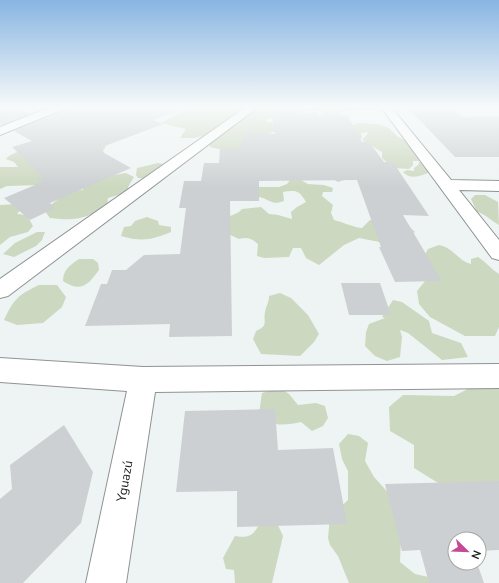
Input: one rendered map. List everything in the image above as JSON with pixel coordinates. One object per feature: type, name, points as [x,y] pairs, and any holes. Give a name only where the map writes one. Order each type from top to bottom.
[{"type":"street","points":[[0,290],[215,134]]},
{"type":"street","points":[[407,134],[499,253]]},
{"type":"street","points":[[445,185],[499,186]]},
{"type":"street","points":[[0,370],[143,380],[499,376]]},
{"type":"street","name":"Yguazú","points":[[106,583],[143,380]]},
{"type":"green space","points":[[183,134],[267,134],[254,145],[229,151],[210,147],[210,141],[206,135],[195,138],[180,138]]},
{"type":"green space","points":[[274,134],[361,134],[362,138],[358,140],[350,178],[338,182],[267,139]]},
{"type":"green space","points":[[367,134],[395,134],[407,141],[423,161],[413,161],[413,165],[409,169],[393,168],[382,158],[382,152],[362,140]]},
{"type":"green space","points":[[106,146],[103,151],[106,155],[70,161],[39,185],[7,186],[0,189],[0,167],[18,167],[14,162],[6,159],[12,154],[37,148]]},
{"type":"green space","points":[[418,162],[425,163],[431,172],[413,177],[406,175],[403,172],[407,170],[414,171],[414,168],[419,164]]},
{"type":"green space","points":[[158,163],[163,164],[159,171],[150,177],[138,178],[136,175],[137,168]]},
{"type":"green space","points":[[126,173],[134,177],[128,187],[129,192],[108,198],[107,206],[92,214],[74,219],[59,219],[50,218],[44,210],[69,191],[83,190],[84,186],[114,175]]},
{"type":"green space","points":[[291,179],[299,179],[308,184],[324,185],[333,188],[332,192],[323,192],[322,196],[333,205],[331,213],[334,220],[354,227],[362,228],[370,220],[390,218],[403,221],[415,232],[404,238],[405,247],[359,238],[344,245],[319,265],[306,258],[301,248],[293,248],[289,257],[264,258],[257,256],[258,244],[256,242],[249,238],[239,239],[226,233],[226,219],[242,209],[261,207],[269,214],[292,219],[291,212],[306,202],[299,193],[294,191],[283,192],[284,201],[276,203],[259,197],[257,187],[279,187],[287,184]]},
{"type":"green space","points":[[475,195],[485,195],[498,202],[499,225],[485,215],[477,212],[471,199]]},
{"type":"green space","points":[[18,204],[23,207],[17,214],[27,215],[33,226],[28,232],[10,237],[0,245],[0,205]]},
{"type":"green space","points":[[147,217],[158,221],[159,225],[171,227],[171,232],[158,237],[146,239],[135,239],[121,236],[124,227],[131,226],[135,221]]},
{"type":"green space","points":[[37,232],[45,232],[42,240],[36,246],[14,257],[3,254],[15,243]]},
{"type":"green space","points":[[439,245],[471,264],[471,259],[478,257],[499,274],[499,327],[495,336],[465,336],[430,317],[419,304],[417,291],[430,275],[423,258],[428,249]]},
{"type":"green space","points":[[79,259],[93,259],[98,263],[99,270],[88,283],[79,287],[69,285],[63,281],[63,277],[68,268]]},
{"type":"green space","points":[[39,285],[57,285],[66,297],[62,307],[43,323],[17,325],[4,320],[17,298]]},
{"type":"green space","points":[[280,293],[291,298],[308,315],[319,334],[314,342],[300,356],[261,354],[253,339],[256,331],[263,327],[265,323],[265,312],[269,301],[269,296]]},
{"type":"green space","points":[[393,300],[402,302],[429,321],[432,333],[461,343],[468,357],[442,360],[408,333],[400,330],[402,337],[400,357],[387,361],[375,356],[365,346],[366,332],[369,324],[385,318],[382,317]]},
{"type":"green space","points":[[476,385],[499,386],[499,484],[456,494],[414,468],[414,445],[390,431],[389,407],[403,395],[454,396]]},
{"type":"green space","points":[[280,388],[289,394],[298,405],[316,403],[325,406],[328,418],[323,426],[312,431],[301,422],[279,424],[269,422],[259,414],[262,393]]},
{"type":"green space","points":[[348,434],[359,436],[368,443],[365,461],[374,477],[394,499],[401,537],[400,562],[415,574],[433,578],[435,583],[349,583],[338,556],[330,545],[328,538],[330,517],[348,500],[348,471],[342,459],[339,444]]},
{"type":"green space","points":[[275,519],[283,536],[272,583],[235,583],[234,570],[226,569],[223,558],[235,536],[248,536],[254,532],[261,521]]},
{"type":"building","points":[[20,134],[136,134],[97,149],[131,168],[50,203],[55,208],[30,220],[4,198],[42,182],[37,179],[43,177],[12,147],[32,141]]},
{"type":"building","points":[[245,134],[358,134],[362,142],[369,142],[384,162],[393,162],[429,216],[403,215],[442,281],[395,282],[379,247],[381,247],[357,180],[259,181],[259,201],[230,201],[232,336],[169,337],[170,324],[85,326],[101,284],[107,284],[112,270],[126,270],[144,255],[180,254],[186,208],[179,208],[184,181],[201,181],[204,163],[219,163],[220,148],[239,148]]},
{"type":"building","points":[[433,134],[499,134],[499,157],[455,157]]},
{"type":"building","points":[[341,283],[380,283],[391,315],[349,315]]},
{"type":"building","points":[[275,409],[278,450],[333,448],[347,524],[237,527],[237,491],[176,492],[185,411]]},
{"type":"building","points":[[64,425],[93,472],[81,523],[23,583],[0,583],[0,499],[12,489],[10,465]]},
{"type":"building","points":[[499,481],[499,550],[487,551],[487,531],[447,531],[447,571],[480,571],[484,583],[429,583],[420,550],[402,551],[385,484]]}]
